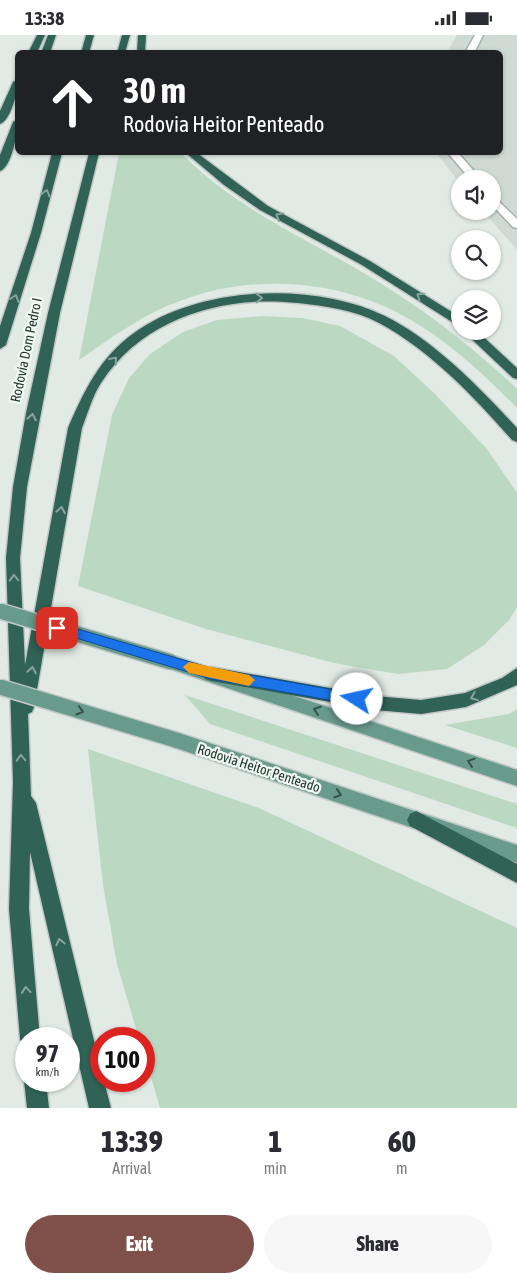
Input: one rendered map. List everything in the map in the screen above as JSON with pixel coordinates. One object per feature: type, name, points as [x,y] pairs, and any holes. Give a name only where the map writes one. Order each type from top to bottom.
[{"type":"highway","points":[[34,50],[41,35]]},
{"type":"highway","points":[[46,50],[52,35]]},
{"type":"highway","points":[[85,50],[90,35]]},
{"type":"highway","points":[[122,50],[126,35]]},
{"type":"highway","points":[[141,50],[142,35]]},
{"type":"highway","points":[[0,121],[15,88]]},
{"type":"highway","points":[[0,168],[15,130]]},
{"type":"highway","points":[[0,345],[36,233],[56,155]]},
{"type":"highway","name":"Rodovia Dom Pedro I","points":[[29,1027],[19,909],[22,782],[13,558],[20,487],[33,413],[54,313],[94,155]]},
{"type":"highway","points":[[193,155],[228,183],[264,207],[366,263],[451,317]]},
{"type":"highway","points":[[21,735],[75,428],[93,386],[115,358],[139,335],[171,317],[204,305],[249,298],[296,297],[336,304],[378,317],[424,348],[473,388],[517,437]]},
{"type":"highway","points":[[479,340],[517,375]]},
{"type":"highway","points":[[211,674],[375,703],[421,707],[466,700],[508,683],[517,675]]},
{"type":"highway","points":[[22,782],[100,1108]]},
{"type":"highway","points":[[416,820],[517,874]]},
{"type":"highway","points":[[36,1092],[38,1108]]},
{"type":"main road","points":[[0,611],[211,674],[517,778]]},
{"type":"main road","name":"Rodovia Heitor Penteado","points":[[0,687],[176,741],[517,854]]},
{"type":"lane","points":[[470,50],[478,35]]},
{"type":"lane","points":[[456,155],[468,170]]},
{"type":"lane","points":[[501,208],[517,225]]},
{"type":"shaded area","points":[[457,35],[517,35],[517,250],[491,220],[501,220],[501,170],[451,170],[451,172],[438,155],[503,155],[503,50],[448,50]]},
{"type":"green space","points":[[119,155],[183,155],[220,187],[261,215],[372,278],[437,322],[451,333],[451,340],[460,340],[517,389],[517,408],[456,351],[422,327],[386,307],[362,297],[336,290],[283,284],[230,287],[166,306],[128,327],[79,360]]},
{"type":"green space","points":[[261,316],[303,318],[340,326],[394,356],[435,394],[487,449],[517,493],[517,607],[509,620],[484,645],[447,669],[398,674],[334,663],[206,629],[78,586],[112,415],[129,378],[150,354],[183,332],[217,320]]},
{"type":"green space","points":[[185,695],[517,804],[517,828],[210,724]]},
{"type":"green space","points":[[517,709],[517,748],[445,725],[509,714]]},
{"type":"green space","points":[[88,749],[259,808],[517,928],[517,1108],[160,1108],[155,1091],[155,1027],[135,1027],[117,964],[103,885]]},
{"type":"slow traffic","points":[[189,667],[211,674],[249,680]]},
{"type":"route","points":[[57,628],[211,674],[357,699]]}]
